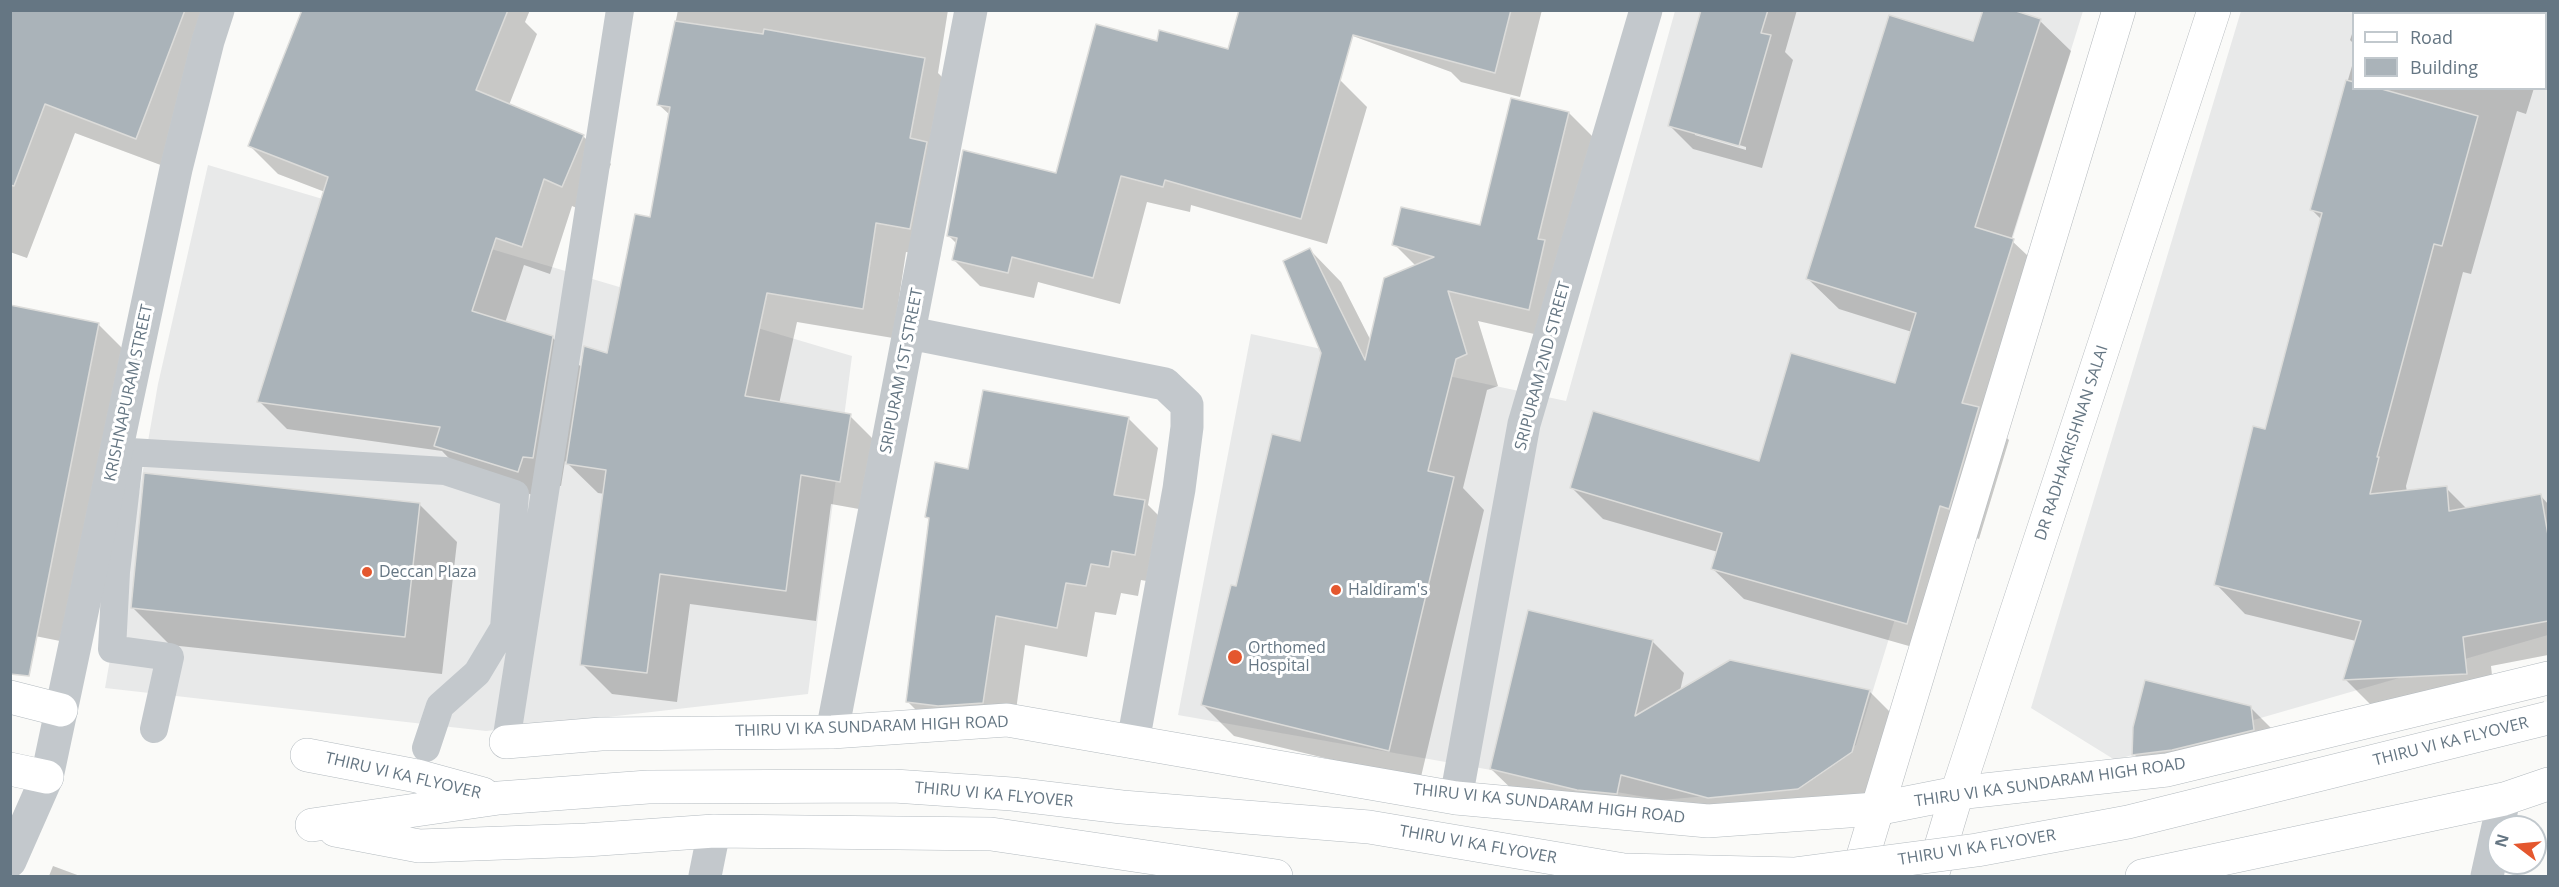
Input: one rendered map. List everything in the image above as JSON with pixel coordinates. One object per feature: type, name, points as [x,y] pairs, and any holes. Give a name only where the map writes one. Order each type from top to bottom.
[{"type":"main road","points":[[1857,876],[2119,10]]},
{"type":"main road","name":"DR RADHAKRISHNAN SALAI","points":[[1932,876],[1957,793],[2214,10]]},
{"type":"main road","name":"THIRU VI KA SUNDARAM HIGH ROAD","points":[[506,742],[601,734],[832,732],[1007,720],[1456,798],[1708,821],[1876,809],[1957,793],[2167,770],[2548,678]]},
{"type":"main road","points":[[10,698],[61,710]]},
{"type":"main road","name":"THIRU VI KA FLYOVER","points":[[714,831],[586,840],[419,846],[312,825],[499,798],[648,786],[894,786],[1012,794],[1122,807],[1369,827],[1624,870],[1794,874],[1977,850],[2128,822],[2548,718]]},
{"type":"main road","name":"THIRU VI KA FLYOVER","points":[[307,755],[417,776],[499,798]]},
{"type":"main road","points":[[10,769],[47,777]]},
{"type":"main road","points":[[2142,876],[2504,799],[2548,784]]},
{"type":"main road","points":[[714,831],[991,834],[1236,874],[1276,876]]},
{"type":"street","name":"KRISHNAPURAM STREET","points":[[10,861],[47,777],[61,710],[103,573],[176,169],[218,10]]},
{"type":"street","name":"SRIPURAM 1ST STREET","points":[[832,732],[971,10]]},
{"type":"street","name":"SRIPURAM 2ND STREET","points":[[1456,798],[1524,424],[1646,10]]},
{"type":"street","points":[[910,333],[1165,384],[1187,405],[1187,427],[1179,489],[1133,742]]},
{"type":"street","points":[[2487,876],[2504,799]]},
{"type":"street","points":[[705,876],[714,831]]},
{"type":"lane","points":[[506,742],[620,10]]},
{"type":"lane","points":[[154,729],[170,657],[112,649],[103,573],[130,452],[445,471],[515,494],[504,628],[477,673],[440,706],[426,748]]},
{"type":"shaded area","points":[[1675,11],[2083,11],[1856,745],[1788,789],[1662,800],[1178,715],[1251,334],[1566,401]]},
{"type":"shaded area","points":[[2241,11],[2548,11],[2548,635],[2115,760],[2031,708]]},
{"type":"shaded area","points":[[208,165],[852,356],[808,694],[486,731],[105,688],[158,384]]},
{"type":"building","points":[[10,10],[185,10],[136,139],[45,104],[14,186],[10,185]]},
{"type":"building","points":[[302,10],[508,10],[476,90],[584,135],[562,187],[544,179],[522,247],[496,238],[472,311],[553,336],[533,458],[523,457],[518,472],[434,446],[440,427],[257,402],[328,177],[248,146]]},
{"type":"building","points":[[1239,10],[1511,10],[1495,73],[1353,35],[1301,219],[1165,180],[1163,187],[1121,176],[1093,278],[1012,257],[1008,273],[952,260],[957,238],[947,236],[963,150],[1056,173],[1096,24],[1157,41],[1159,30],[1228,49]]},
{"type":"building","points":[[1701,10],[1768,10],[1761,33],[1771,35],[1739,146],[1668,126]]},
{"type":"building","points":[[1983,10],[2013,10],[2041,19],[1975,227],[2014,239],[1962,403],[1979,407],[1949,509],[1940,506],[1907,624],[1711,569],[1722,533],[1570,488],[1593,411],[1759,461],[1791,353],[1895,383],[1916,313],[1806,279],[1889,15],[1973,41]]},
{"type":"building","points":[[675,21],[763,34],[764,29],[925,58],[910,138],[927,142],[910,229],[876,223],[863,309],[767,293],[745,396],[851,414],[840,482],[801,475],[786,591],[660,574],[647,673],[580,665],[606,470],[566,464],[584,346],[607,353],[635,214],[650,217],[670,107],[657,105]]},
{"type":"building","points":[[2346,80],[2352,82],[2352,90],[2385,90],[2478,116],[2442,246],[2434,244],[2377,457],[2379,457],[2370,494],[2447,486],[2449,511],[2541,494],[2548,535],[2548,621],[2463,637],[2467,674],[2343,680],[2361,621],[2214,585],[2253,426],[2265,429],[2322,213],[2310,210]]},
{"type":"building","points":[[1511,98],[1569,112],[1538,239],[1545,240],[1529,310],[1448,291],[1467,354],[1456,359],[1428,471],[1454,477],[1389,751],[1201,705],[1231,585],[1236,586],[1272,434],[1300,441],[1321,353],[1283,261],[1310,248],[1365,360],[1384,278],[1434,257],[1392,245],[1401,207],[1480,225]]},
{"type":"building","points":[[10,305],[99,323],[29,676],[10,674]]},
{"type":"building","points":[[983,390],[1129,417],[1114,495],[1145,500],[1135,555],[1112,551],[1109,567],[1091,564],[1086,586],[1066,583],[1057,628],[996,616],[983,703],[938,706],[906,702],[929,518],[925,517],[935,462],[968,469]]},
{"type":"building","points":[[144,473],[420,503],[405,637],[131,608]]},
{"type":"building","points":[[1528,610],[1653,640],[1635,716],[1730,660],[1870,690],[1852,752],[1798,789],[1708,798],[1621,775],[1617,794],[1577,790],[1490,769]]},
{"type":"building","points":[[2145,680],[2251,706],[2254,730],[2172,750],[2132,755],[2133,727]]},
{"type":"place","name":"Deccan Plaza","points":[[367,572]]},
{"type":"place","name":"Haldiram's","points":[[1336,590]]},
{"type":"place","name":"Orthomed Hospital","points":[[1235,657]]}]
